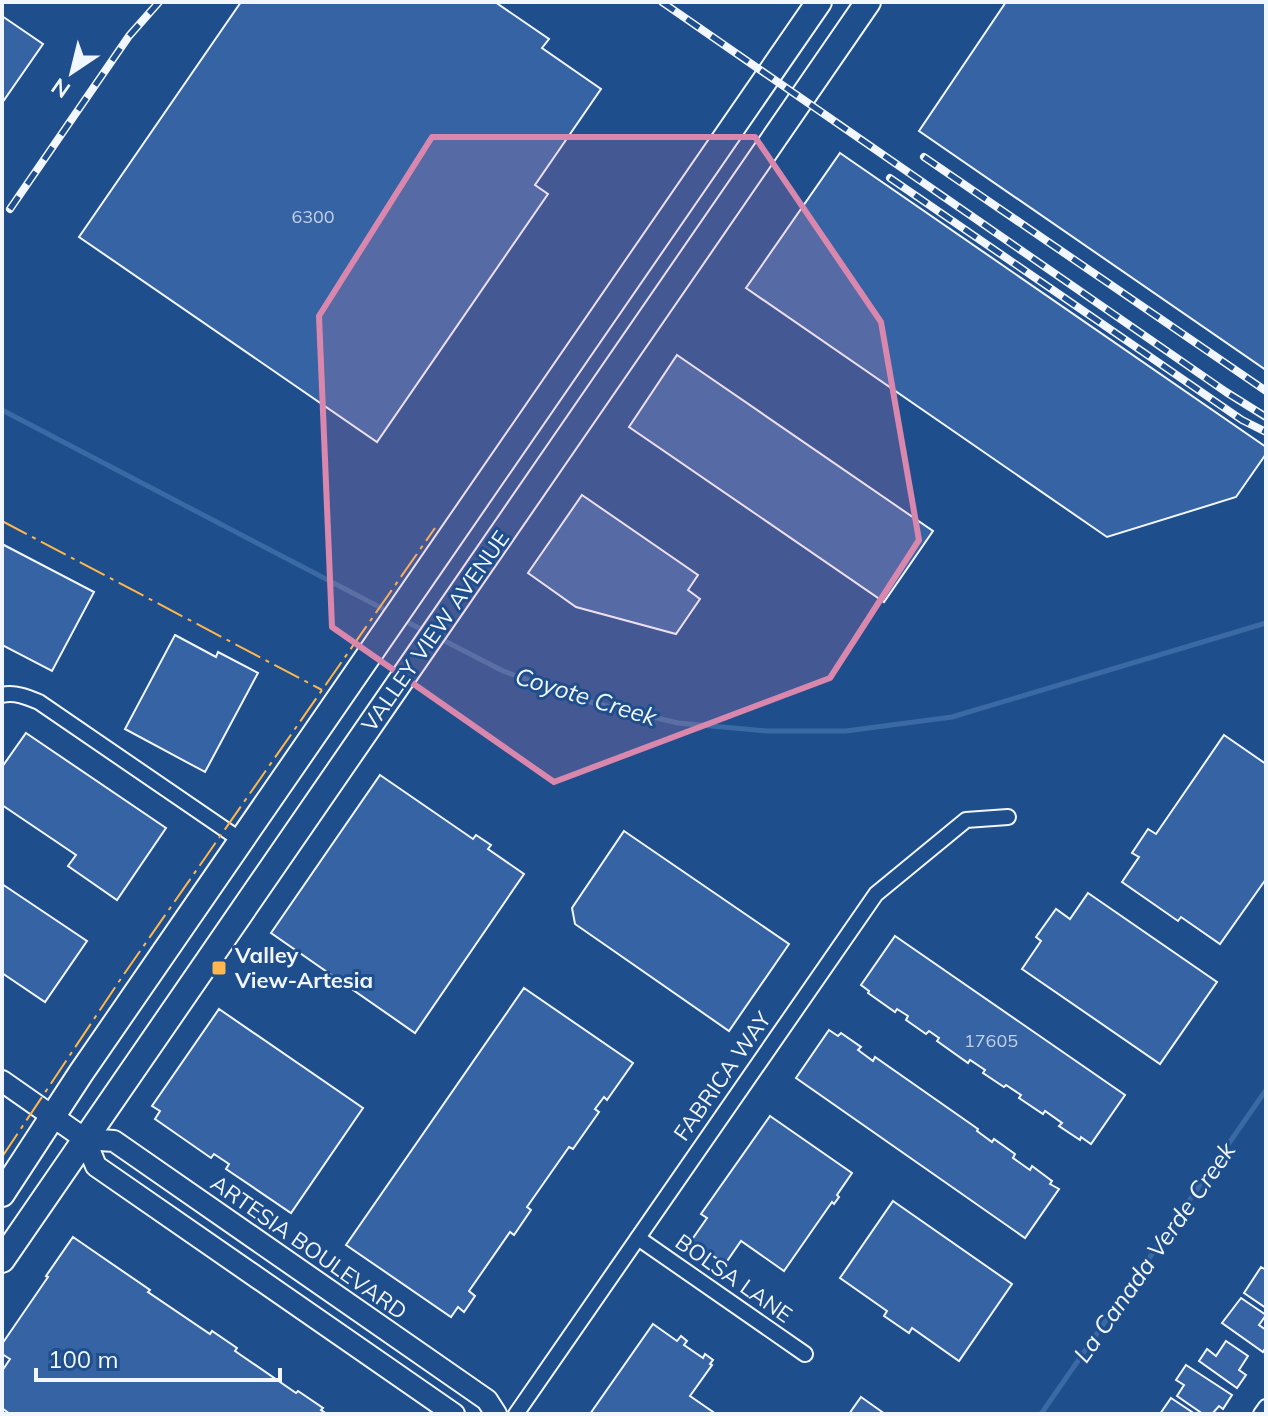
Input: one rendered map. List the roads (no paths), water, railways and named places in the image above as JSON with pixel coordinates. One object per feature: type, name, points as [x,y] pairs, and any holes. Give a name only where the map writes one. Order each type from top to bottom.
[{"type":"main road","name":"VALLEY VIEW AVENUE","points":[[2,1194],[819,2]]},
{"type":"main road","name":"VALLEY VIEW AVENUE","points":[[2,1260],[868,2]]},
{"type":"main road","name":"ARTESIA BOULEVARD","points":[[2,1081],[85,1139],[114,1141],[487,1400],[496,1414]]},
{"type":"main road","name":"ARTESIA BOULEVARD","points":[[85,1139],[96,1166],[454,1414]]},
{"type":"street","points":[[2,695],[24,696],[39,702],[242,841]]},
{"type":"street","name":"FABRICA WAY","points":[[516,1414],[876,894],[966,820],[1008,817]]},
{"type":"street","name":"BOLSA LANE","points":[[638,1238],[805,1354]]},
{"type":"street","points":[[1261,1414],[1266,1407]]},
{"type":"waterway","name":"Coyote Creek","points":[[2,410],[391,613]]},
{"type":"waterway","name":"Coyote Creek","points":[[403,620],[427,632]]},
{"type":"waterway","name":"Coyote Creek","points":[[439,638],[503,671],[590,702],[678,723],[767,731],[846,731],[952,717],[1266,623]]},
{"type":"waterway","name":"La Canada Verde Creek","points":[[1041,1414],[1266,1090]]},
{"type":"railway","points":[[10,209],[129,36],[159,2]]},
{"type":"railway","points":[[662,2],[1266,417]]},
{"type":"railway","points":[[924,157],[1266,391]]},
{"type":"railway","points":[[890,178],[1242,420],[1266,432]]},
{"type":"place","name":"Valley View-Artesia","points":[[219,968]]}]
